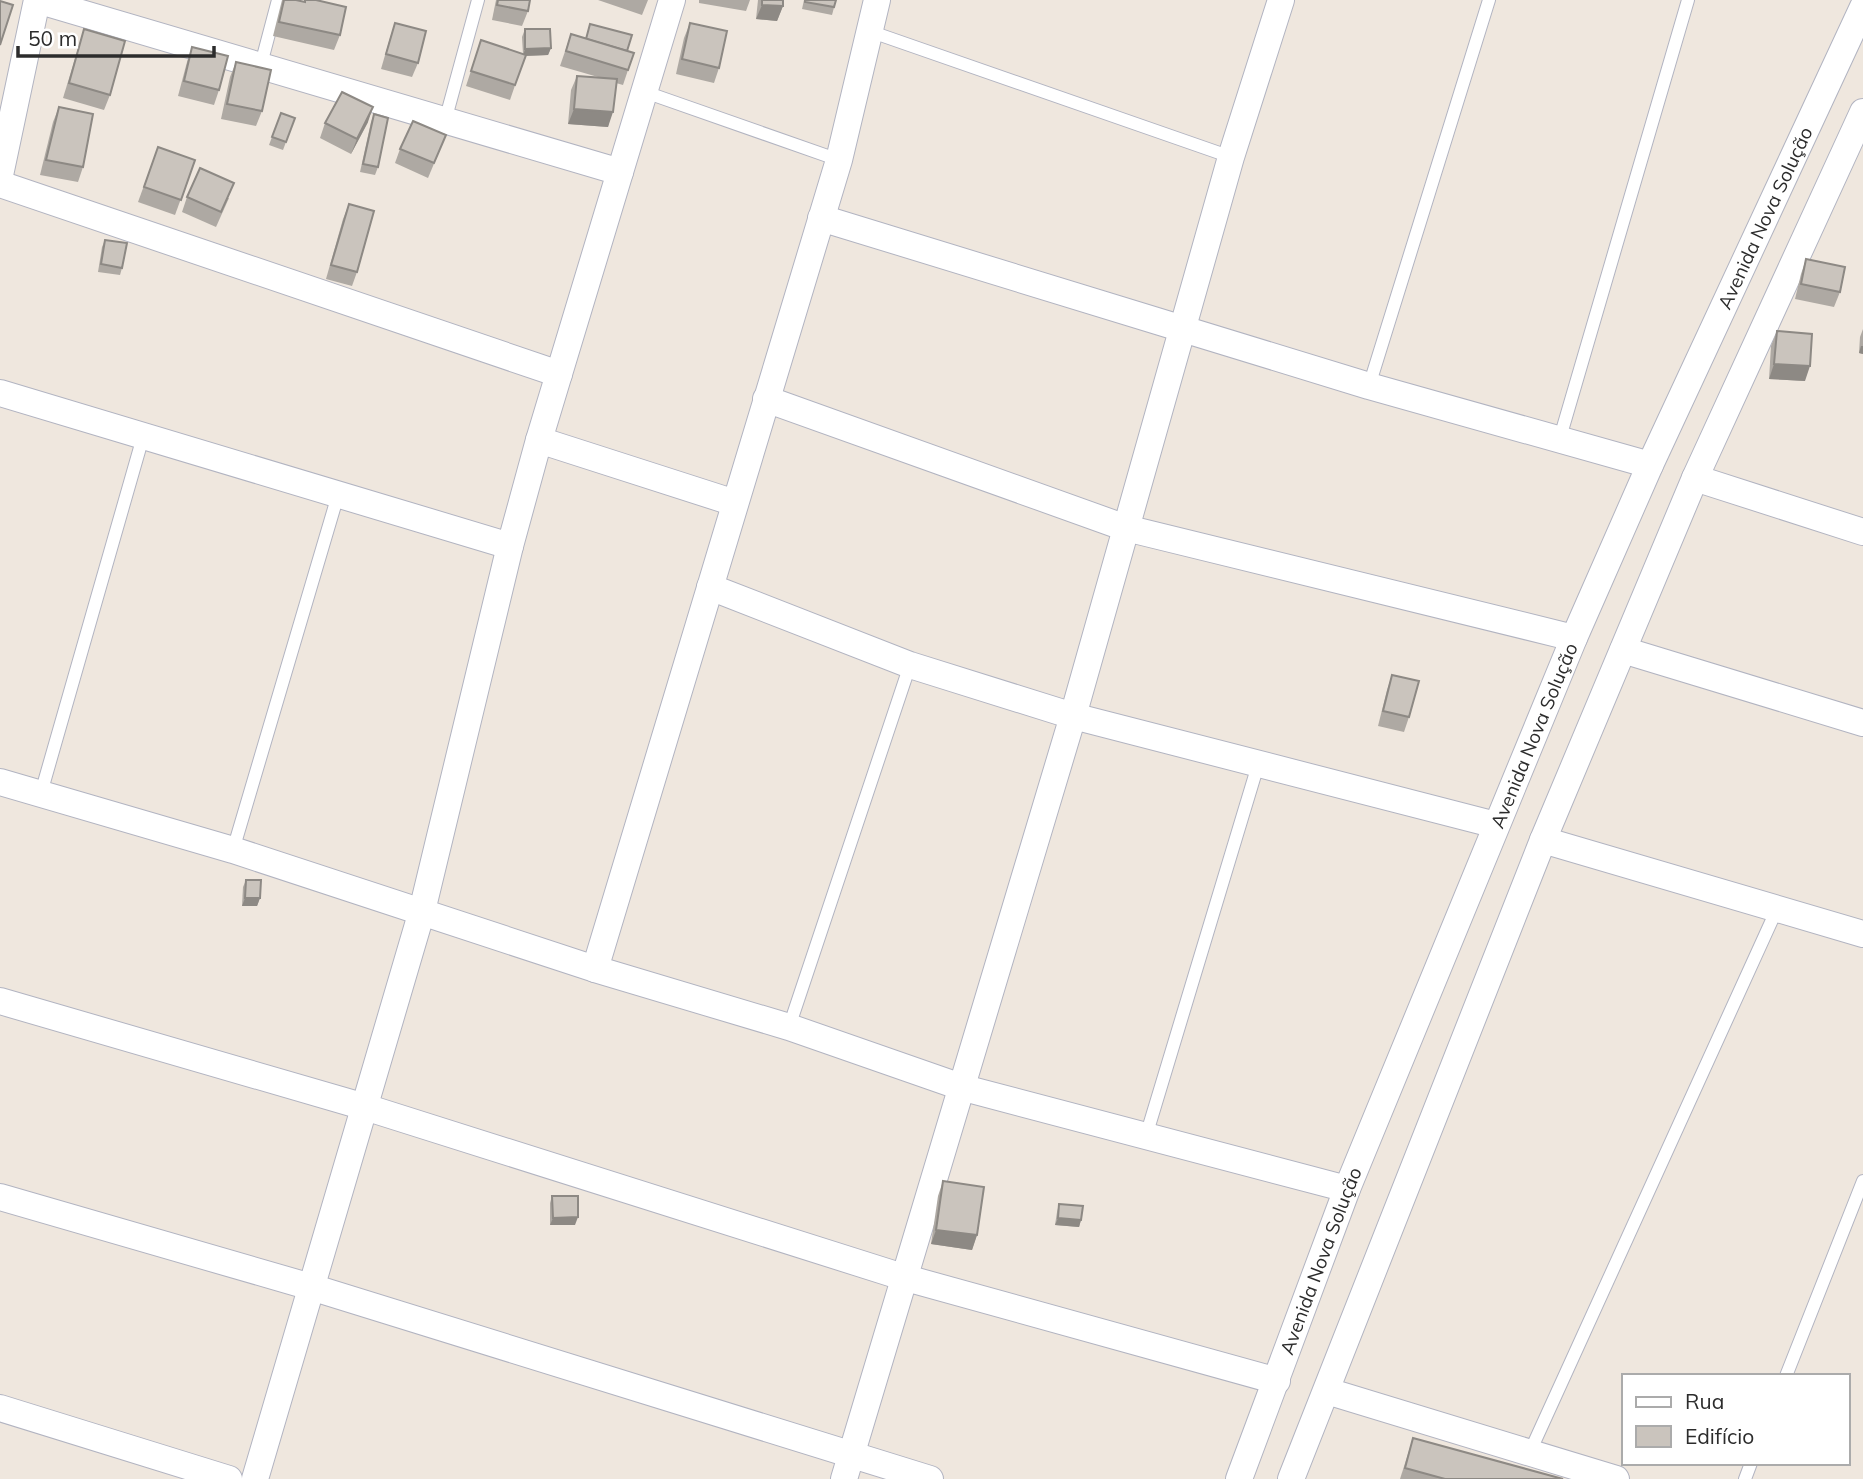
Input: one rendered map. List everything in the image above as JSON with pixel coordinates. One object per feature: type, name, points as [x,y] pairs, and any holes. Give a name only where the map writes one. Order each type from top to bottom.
[{"type":"street","points":[[0,175],[37,0],[260,68],[620,172]]},
{"type":"street","points":[[255,1479],[422,911],[510,546],[672,0]]},
{"type":"street","points":[[595,969],[838,160],[877,0]]},
{"type":"street","points":[[848,1467],[964,1088],[1073,716],[1231,157],[1281,0]]},
{"type":"street","name":"Avenida Nova Solução","points":[[1239,1479],[1347,1189],[1574,638],[1650,465],[1863,7]]},
{"type":"street","points":[[1291,1479],[1327,1391],[1396,1205],[1543,840],[1695,478],[1863,112]]},
{"type":"street","points":[[0,184],[559,374]]},
{"type":"street","points":[[821,218],[1369,386],[1559,442],[1650,465]]},
{"type":"street","points":[[0,393],[510,546]]},
{"type":"street","points":[[766,399],[1126,528],[1574,638]]},
{"type":"street","points":[[540,440],[735,503]]},
{"type":"street","points":[[1695,478],[1863,532]]},
{"type":"street","points":[[710,587],[910,665],[1073,716],[1496,825]]},
{"type":"street","points":[[1623,650],[1863,723]]},
{"type":"street","points":[[0,782],[233,850],[595,969],[789,1027],[964,1088],[1347,1189]]},
{"type":"street","points":[[1543,840],[1863,934]]},
{"type":"street","points":[[0,1001],[365,1107],[906,1278],[1277,1381]]},
{"type":"street","points":[[0,1197],[311,1287],[848,1467],[930,1479]]},
{"type":"street","points":[[1327,1391],[1616,1479]]},
{"type":"street","points":[[0,1408],[229,1479]]},
{"type":"lane","points":[[260,68],[278,0]]},
{"type":"lane","points":[[445,121],[478,0]]},
{"type":"lane","points":[[1369,386],[1489,0]]},
{"type":"lane","points":[[1559,442],[1688,0]]},
{"type":"lane","points":[[868,31],[1231,157]]},
{"type":"lane","points":[[645,92],[838,160]]},
{"type":"lane","points":[[41,793],[143,437]]},
{"type":"lane","points":[[233,850],[338,495]]},
{"type":"lane","points":[[789,1027],[910,665]]},
{"type":"lane","points":[[1146,1136],[1258,765]]},
{"type":"lane","points":[[1528,1454],[1777,909]]},
{"type":"lane","points":[[1787,1374],[1863,1181]]},
{"type":"building","points":[[284,0],[316,0],[346,7],[340,35],[279,22]]},
{"type":"building","points":[[498,0],[530,0],[528,11],[497,5]]},
{"type":"building","points":[[762,0],[783,0],[783,6],[762,5]]},
{"type":"building","points":[[805,0],[836,0],[834,7]]},
{"type":"building","points":[[0,1],[13,5],[0,45]]},
{"type":"building","points":[[395,23],[426,31],[418,63],[386,54]]},
{"type":"building","points":[[690,23],[727,31],[719,68],[682,59]]},
{"type":"building","points":[[590,24],[632,35],[627,51],[586,39]]},
{"type":"building","points":[[84,29],[125,41],[110,95],[69,83]]},
{"type":"building","points":[[525,29],[550,29],[551,48],[525,49]]},
{"type":"building","points":[[571,34],[634,53],[628,70],[566,51]]},
{"type":"building","points":[[481,40],[526,55],[515,85],[471,71]]},
{"type":"building","points":[[192,47],[228,56],[219,90],[184,81]]},
{"type":"building","points":[[236,62],[271,70],[262,111],[227,104]]},
{"type":"building","points":[[577,76],[617,79],[613,112],[574,109]]},
{"type":"building","points":[[342,92],[373,107],[357,139],[325,123]]},
{"type":"building","points":[[59,107],[93,114],[83,167],[46,160]]},
{"type":"building","points":[[281,113],[295,118],[286,142],[272,137]]},
{"type":"building","points":[[374,114],[388,118],[378,167],[363,164]]},
{"type":"building","points":[[413,121],[446,135],[434,163],[400,149]]},
{"type":"building","points":[[158,147],[195,160],[181,200],[144,187]]},
{"type":"building","points":[[200,168],[234,183],[221,212],[187,197]]},
{"type":"building","points":[[349,204],[374,211],[357,272],[331,265]]},
{"type":"building","points":[[105,240],[127,243],[122,268],[101,264]]},
{"type":"building","points":[[1806,259],[1845,267],[1840,292],[1801,284]]},
{"type":"building","points":[[1777,331],[1812,334],[1810,366],[1774,364]]},
{"type":"building","points":[[1392,675],[1419,681],[1409,717],[1383,711]]},
{"type":"building","points":[[246,880],[261,880],[260,898],[245,898]]},
{"type":"building","points":[[943,1181],[984,1187],[977,1235],[936,1230]]},
{"type":"building","points":[[552,1196],[578,1196],[578,1217],[553,1218]]},
{"type":"building","points":[[1059,1204],[1083,1206],[1081,1220],[1058,1218]]},
{"type":"building","points":[[1413,1438],[1563,1479],[1445,1479],[1405,1468]]}]
